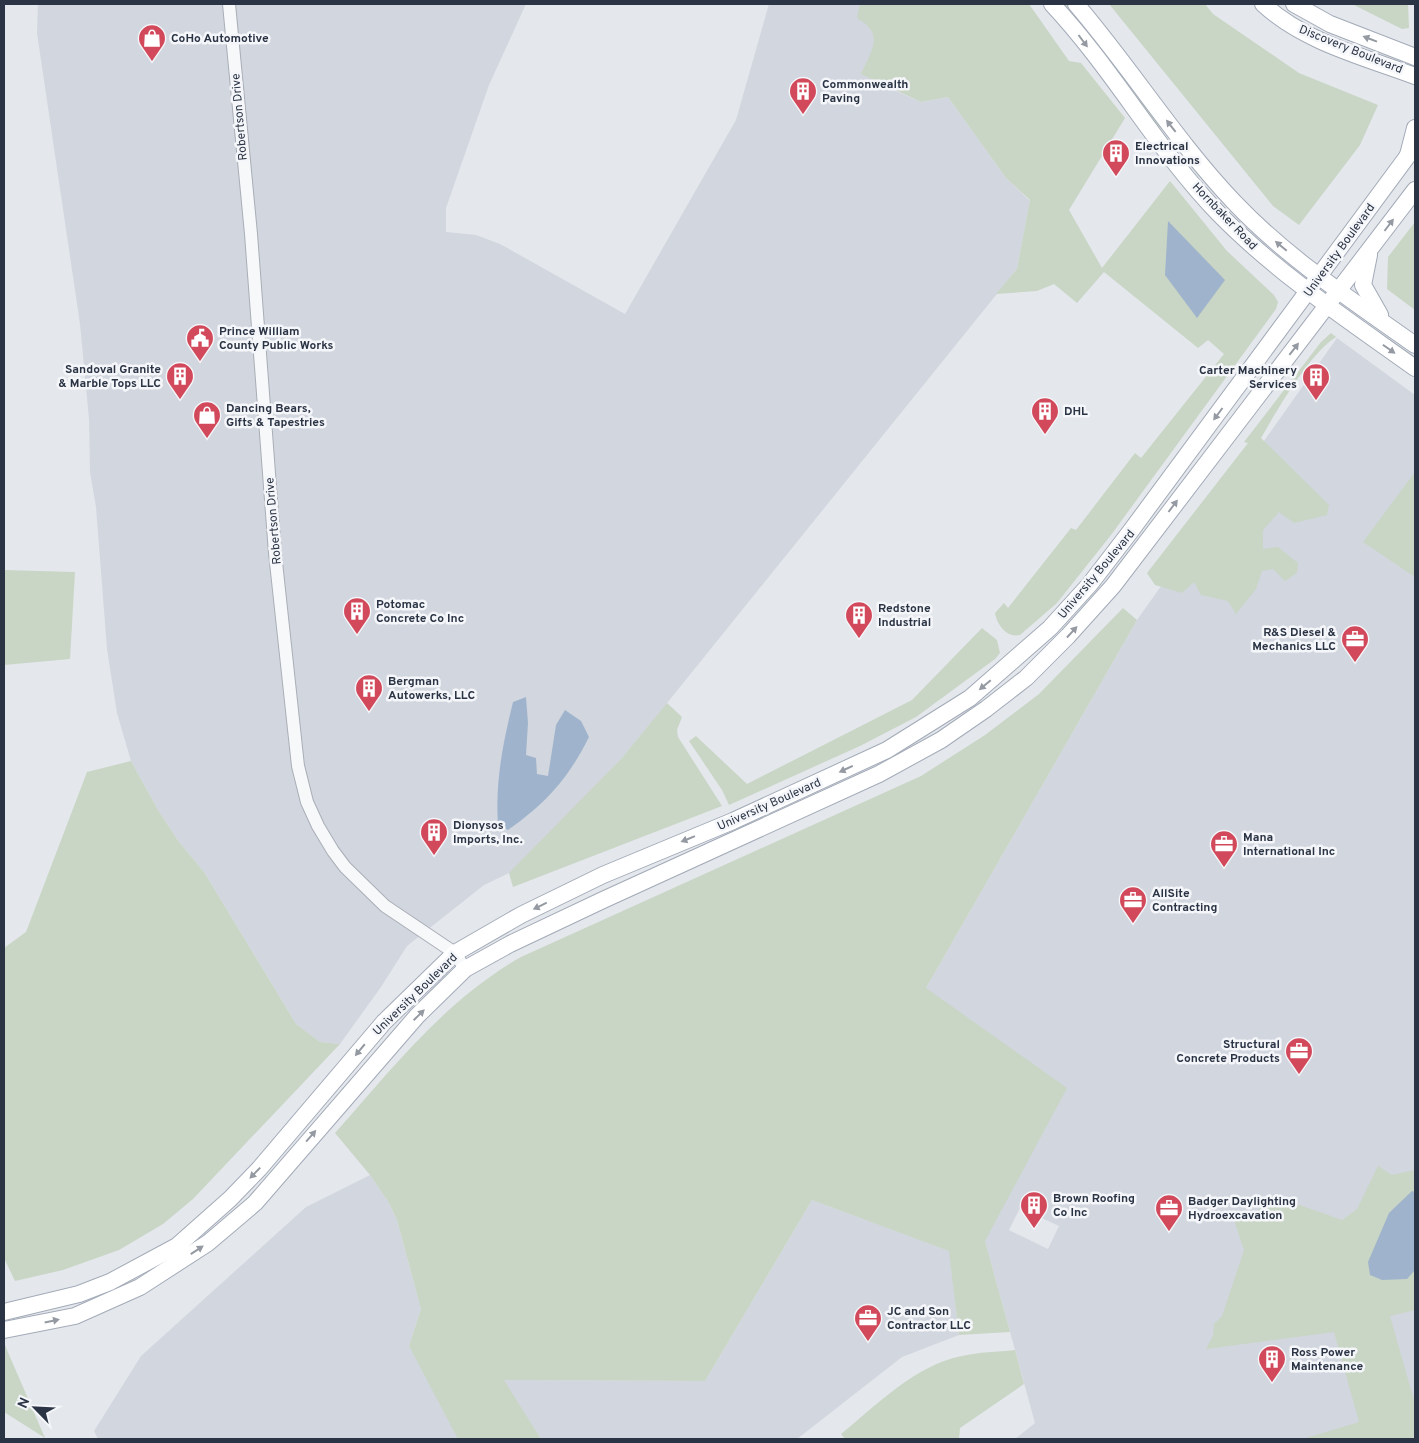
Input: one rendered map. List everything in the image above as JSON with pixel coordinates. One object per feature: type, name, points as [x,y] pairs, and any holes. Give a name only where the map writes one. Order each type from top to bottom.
[{"type":"main road","name":"Hornbaker Road","points":[[1052,4],[1201,193],[1253,246],[1308,292],[1415,368]]},
{"type":"main road","name":"Hornbaker Road","points":[[1076,4],[1218,185],[1254,222],[1319,276],[1415,345]]},
{"type":"main road","name":"Discovery Boulevard","points":[[1264,4],[1290,23],[1315,37],[1415,76]]},
{"type":"main road","name":"Discovery Boulevard","points":[[1294,4],[1330,24],[1415,57]]},
{"type":"main road","points":[[1411,151],[1415,128]]},
{"type":"main road","name":"University Boulevard","points":[[4,1312],[70,1296],[110,1282],[177,1246],[230,1199],[259,1169],[384,1022],[455,953],[521,915],[603,875],[733,821],[887,750],[970,698],[1050,628],[1090,584],[1411,151]]},
{"type":"main road","name":"University Boulevard","points":[[4,1330],[75,1316],[140,1287],[208,1243],[254,1203],[417,1016],[465,969],[510,944],[879,774],[941,740],[986,709],[1037,667],[1113,586],[1415,190]]},
{"type":"main road","points":[[1371,248],[1363,285],[1367,295],[1387,325]]},
{"type":"street","name":"Robertson Drive","points":[[229,4],[251,234],[275,554],[298,766],[307,802],[318,826],[333,851],[350,872],[385,906],[455,953],[465,969]]},
{"type":"shaded area","points":[[38,4],[526,4],[489,85],[446,208],[446,232],[476,235],[500,244],[625,314],[736,120],[769,4],[899,4],[880,84],[921,102],[948,97],[1006,178],[1030,201],[1017,269],[655,718],[621,759],[515,870],[484,885],[407,946],[381,987],[340,1044],[320,1042],[296,1024],[204,872],[179,842],[158,810],[131,761],[117,713],[107,649],[96,507],[90,472],[89,419],[80,324],[37,33]]},
{"type":"shaded area","points":[[1337,338],[1415,395],[1415,1439],[1015,1439],[1035,1423],[985,1241],[926,988],[1137,620]],"holes":[[[1020,1208],[1059,1226],[1048,1249],[1009,1230]]]},
{"type":"shaded area","points":[[370,1175],[389,1203],[397,1220],[421,1309],[409,1346],[464,1439],[98,1439],[94,1431],[141,1356],[306,1207]]},
{"type":"shaded area","points":[[812,1200],[950,1251],[959,1335],[902,1357],[797,1439],[541,1439],[503,1380],[705,1381]]},
{"type":"green space","points":[[860,4],[1029,4],[1069,61],[1081,63],[1125,118],[1069,210],[1102,268],[1170,181],[1227,251],[1274,295],[1278,302],[1276,309],[1111,535],[1057,603],[1020,635],[1011,635],[1003,630],[995,613],[1004,603],[1008,608],[1071,528],[1076,530],[1135,453],[1141,458],[1224,354],[1208,340],[1198,348],[1104,272],[1077,303],[1054,284],[1037,291],[996,294],[1017,269],[1030,200],[1006,178],[948,97],[921,102],[861,74],[874,43],[871,30],[857,18]]},
{"type":"green space","points":[[1059,4],[1069,4],[1164,127],[1161,129],[1143,111]]},
{"type":"green space","points":[[1109,4],[1205,4],[1213,14],[1299,73],[1378,105],[1360,145],[1299,225],[1273,206]]},
{"type":"green space","points":[[1352,4],[1408,4],[1409,28],[1402,29]]},
{"type":"green space","points":[[1415,222],[1415,310],[1387,289],[1388,257]]},
{"type":"green space","points":[[1331,333],[1336,337],[1315,356],[1305,369],[1261,438],[1329,505],[1327,515],[1294,523],[1279,512],[1263,530],[1263,549],[1278,547],[1298,563],[1297,573],[1285,581],[1273,569],[1262,571],[1256,589],[1236,614],[1228,601],[1201,595],[1194,582],[1182,593],[1155,585],[1147,573],[1248,443],[1244,442],[1321,342]]},
{"type":"green space","points":[[1415,472],[1415,577],[1363,542]]},
{"type":"green space","points":[[4,570],[75,572],[70,659],[4,665]]},
{"type":"green space","points":[[1123,608],[1137,620],[926,988],[1067,1088],[985,1241],[1010,1332],[959,1335],[949,1251],[812,1200],[705,1381],[504,1380],[541,1439],[458,1439],[409,1346],[421,1309],[397,1220],[389,1203],[370,1175],[335,1133],[421,1037],[468,994],[493,975],[521,957],[921,776],[985,735],[1039,694]]},
{"type":"green space","points":[[982,628],[997,640],[1000,653],[995,659],[916,717],[860,746],[729,805],[722,790],[689,741],[696,736],[747,784],[912,700]]},
{"type":"green space","points":[[667,703],[682,717],[677,730],[678,737],[722,806],[513,887],[509,873],[621,759]]},
{"type":"green space","points":[[131,761],[158,810],[179,842],[204,872],[296,1024],[320,1042],[340,1044],[193,1199],[163,1224],[119,1250],[63,1270],[15,1281],[4,1258],[4,948],[26,932],[87,772]]},
{"type":"green space","points":[[1378,1166],[1392,1175],[1415,1170],[1415,1310],[1390,1316],[1415,1404],[1415,1439],[1303,1439],[1359,1422],[1334,1332],[1206,1349],[1213,1336],[1214,1324],[1222,1316],[1244,1250],[1235,1223],[1238,1216],[1254,1214],[1270,1199],[1291,1202],[1342,1220],[1357,1209]]},
{"type":"green space","points":[[4,1343],[45,1438],[4,1412]]},
{"type":"green space","points":[[1015,1350],[1024,1384],[960,1428],[959,1439],[845,1439],[841,1434],[897,1388],[928,1368],[962,1356]]},
{"type":"water","points":[[1168,221],[1225,280],[1197,318],[1165,275]]},
{"type":"water","points":[[526,697],[528,723],[526,755],[536,758],[537,774],[548,776],[556,725],[565,710],[581,721],[589,737],[573,765],[555,789],[534,810],[508,830],[498,824],[497,808],[501,763],[513,702]]},
{"type":"water","points":[[1412,1191],[1415,1192],[1415,1270],[1407,1279],[1382,1280],[1370,1275],[1368,1262],[1389,1213]]},
{"type":"place","name":"CoHo Automotive","points":[[152,62]]},
{"type":"place","name":"Commonwealth Paving","points":[[803,115]]},
{"type":"place","name":"Electrical Innovations","points":[[1116,177]]},
{"type":"place","name":"Prince William County Public Works","points":[[200,362]]},
{"type":"place","name":"Sandoval Granite & Marble Tops LLC","points":[[180,400]]},
{"type":"place","name":"Carter Machinery Services","points":[[1316,401]]},
{"type":"place","name":"DHL","points":[[1045,435]]},
{"type":"place","name":"Dancing Bears, Gifts & Tapestries","points":[[207,439]]},
{"type":"place","name":"Potomac Concrete Co Inc","points":[[357,635]]},
{"type":"place","name":"Redstone Industrial","points":[[859,639]]},
{"type":"place","name":"R&S Diesel & Mechanics LLC","points":[[1355,663]]},
{"type":"place","name":"Bergman Autowerks, LLC","points":[[369,712]]},
{"type":"place","name":"Dionysos Imports, Inc.","points":[[434,856]]},
{"type":"place","name":"Mana International Inc","points":[[1224,868]]},
{"type":"place","name":"AllSite Contracting","points":[[1133,924]]},
{"type":"place","name":"Structural Concrete Products","points":[[1299,1075]]},
{"type":"place","name":"Brown Roofing Co Inc","points":[[1034,1229]]},
{"type":"place","name":"Badger Daylighting Hydroexcavation","points":[[1169,1232]]},
{"type":"place","name":"JC and Son Contractor LLC","points":[[868,1342]]},
{"type":"place","name":"Ross Power Maintenance","points":[[1272,1383]]}]
